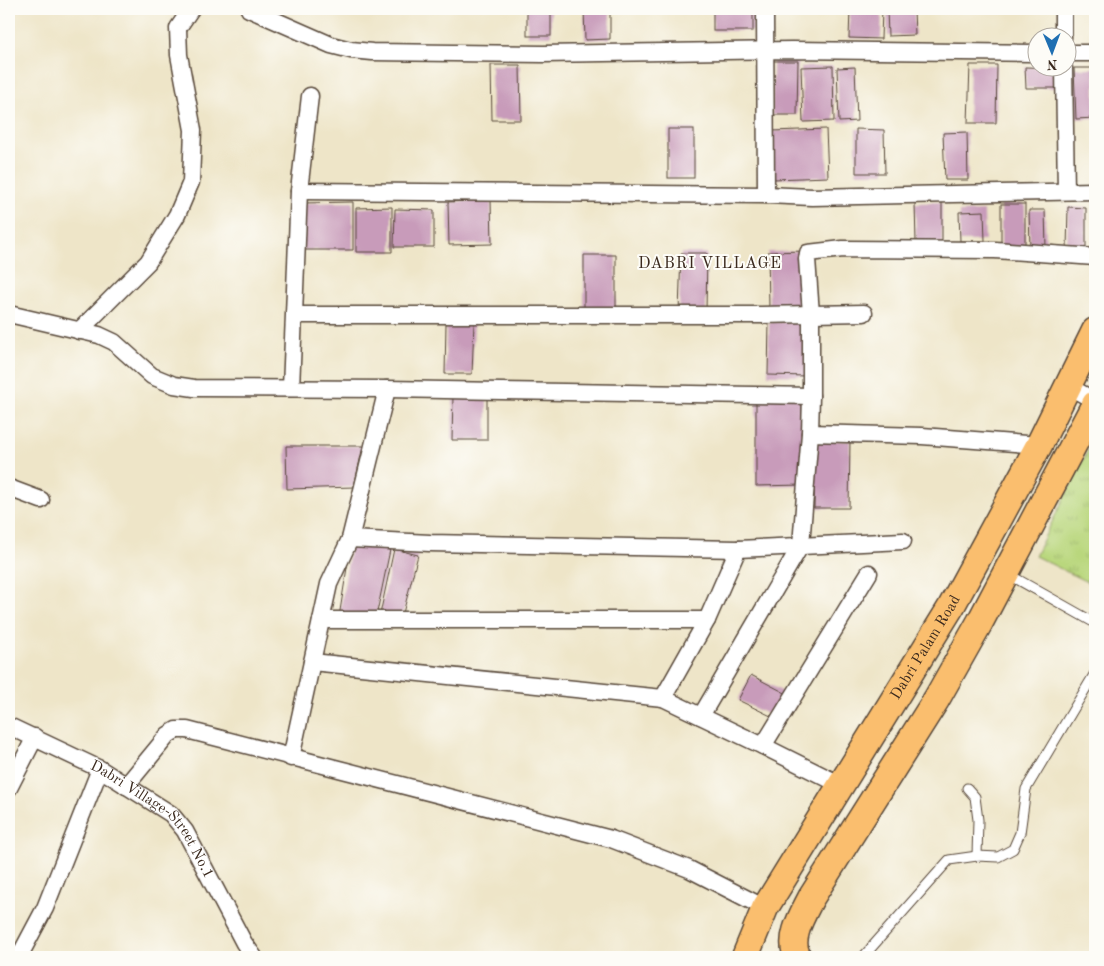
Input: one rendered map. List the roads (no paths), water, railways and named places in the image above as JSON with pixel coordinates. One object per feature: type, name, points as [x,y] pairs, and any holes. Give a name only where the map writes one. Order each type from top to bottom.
[{"type":"main road","name":"Dabri Palam Road","points":[[744,957],[765,908],[904,685],[950,607],[1039,445],[1095,331]]},
{"type":"main road","points":[[798,957],[794,952],[796,928],[811,898],[936,700],[1006,573],[1095,402]]},
{"type":"street","points":[[79,331],[148,262],[177,215],[191,182],[193,130],[179,55],[178,28],[191,9]]},
{"type":"street","points":[[248,9],[331,45],[351,50],[542,54],[766,50],[1026,53]]},
{"type":"street","points":[[765,9],[766,195]]},
{"type":"street","points":[[1063,9],[1063,28]]},
{"type":"street","points":[[1076,53],[1095,53]]},
{"type":"street","points":[[1064,78],[1066,192]]},
{"type":"street","points":[[291,388],[299,191],[310,96]]},
{"type":"street","points":[[299,191],[812,197],[1095,191]]},
{"type":"street","points":[[701,716],[800,545],[810,433],[811,314],[808,253],[843,249],[995,250],[1095,257]]},
{"type":"street","points":[[295,315],[760,315],[864,313]]},
{"type":"street","points":[[9,314],[99,335],[114,342],[152,376],[174,384],[194,388],[388,389],[811,396]]},
{"type":"street","points":[[1068,386],[1095,402]]},
{"type":"street","points":[[291,758],[329,584],[350,540],[388,389]]},
{"type":"street","points":[[810,433],[922,436],[1039,445]]},
{"type":"street","points":[[9,488],[41,500]]},
{"type":"street","points":[[350,540],[738,549],[903,541]]},
{"type":"street","points":[[663,698],[707,620],[738,549]]},
{"type":"street","points":[[763,746],[869,572]]},
{"type":"street","points":[[320,620],[707,620]]},
{"type":"street","points":[[312,662],[663,698],[841,785]]},
{"type":"street","name":"Dabri Village-Street No.1","points":[[9,726],[100,769],[171,814],[185,830],[244,943],[254,957]]},
{"type":"street","points":[[126,786],[168,735],[176,730],[187,730],[611,839],[688,869],[765,908]]},
{"type":"street","points":[[9,788],[34,738]]},
{"type":"street","points":[[19,957],[45,908],[100,769]]},
{"type":"lane","points":[[1006,573],[1095,623]]},
{"type":"lane","points":[[863,957],[949,860],[977,856],[998,857],[1013,850],[1020,833],[1026,789],[1095,673]]},
{"type":"lane","points":[[967,788],[975,797],[978,820],[977,856]]},
{"type":"district","name":"DABRI VILLAGE","points":[[710,264]]}]
